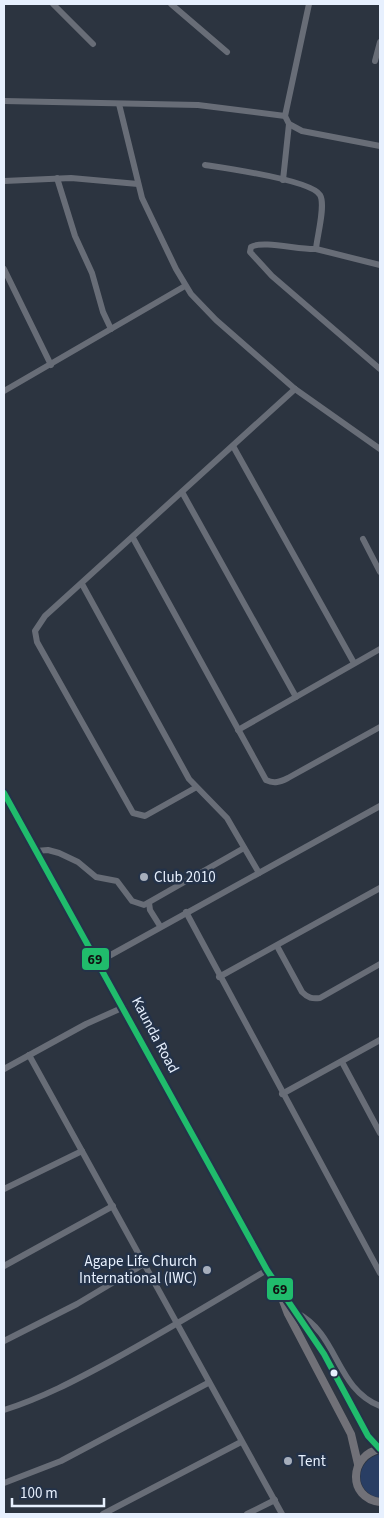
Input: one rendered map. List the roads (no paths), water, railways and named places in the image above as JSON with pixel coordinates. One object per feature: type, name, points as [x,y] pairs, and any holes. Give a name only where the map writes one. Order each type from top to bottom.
[{"type":"main road","name":"Kaunda Road","points":[[4,793],[124,1007],[267,1270],[280,1292],[297,1313],[324,1354],[368,1436],[380,1449]]},
{"type":"main road","name":"Kaunda Road","points":[[280,1292],[288,1314],[351,1434],[358,1464],[355,1476],[358,1488],[366,1498],[380,1502]]},
{"type":"main road","points":[[358,1464],[367,1454],[380,1449]]},
{"type":"street","points":[[53,4],[93,44]]},
{"type":"street","points":[[171,4],[227,52]]},
{"type":"street","points":[[309,4],[285,116],[289,124],[294,128],[320,135],[380,146]]},
{"type":"street","points":[[375,61],[380,42]]},
{"type":"street","points":[[4,101],[33,100],[198,105],[285,116]]},
{"type":"street","points":[[119,104],[138,184],[150,216],[185,286],[216,320],[295,389],[380,449]]},
{"type":"street","points":[[283,180],[289,124]]},
{"type":"street","points":[[205,165],[304,184],[316,190],[321,196],[322,203],[316,249]]},
{"type":"street","points":[[57,178],[74,236],[92,273],[103,312],[111,329]]},
{"type":"street","points":[[4,181],[85,178],[138,184]]},
{"type":"street","points":[[380,265],[316,249],[300,250],[260,244],[251,247],[250,252],[272,276],[380,369]]},
{"type":"street","points":[[4,270],[51,365]]},
{"type":"street","points":[[4,390],[51,365],[185,286]]},
{"type":"street","points":[[195,788],[145,816],[133,814],[88,736],[35,635],[38,625],[45,616],[295,389]]},
{"type":"street","points":[[233,446],[354,663]]},
{"type":"street","points":[[182,492],[296,697]]},
{"type":"street","points":[[133,538],[262,774],[271,783],[288,778],[380,727]]},
{"type":"street","points":[[363,539],[380,572]]},
{"type":"street","points":[[82,584],[195,788],[227,818],[259,873]]},
{"type":"street","points":[[238,730],[380,649]]},
{"type":"street","points":[[98,962],[380,806]]},
{"type":"street","points":[[36,851],[48,850],[59,853],[78,862],[96,877],[117,881],[132,900],[137,904],[144,905],[244,848]]},
{"type":"street","points":[[219,977],[380,888]]},
{"type":"street","points":[[150,902],[150,910],[160,926]]},
{"type":"street","points":[[186,912],[219,977],[380,1273]]},
{"type":"street","points":[[277,946],[302,992],[307,997],[313,999],[320,998],[380,964]]},
{"type":"street","points":[[4,1069],[86,1024],[124,1007]]},
{"type":"street","points":[[282,1094],[380,1040]]},
{"type":"street","points":[[30,1055],[176,1325],[282,1514]]},
{"type":"street","points":[[342,1062],[380,1133]]},
{"type":"street","points":[[4,1189],[82,1151]]},
{"type":"street","points":[[4,1266],[113,1206]]},
{"type":"street","points":[[4,1341],[77,1304],[144,1264]]},
{"type":"street","points":[[4,1410],[49,1394],[176,1325],[267,1270]]},
{"type":"street","points":[[297,1313],[320,1330],[346,1377],[365,1398],[380,1406]]},
{"type":"street","points":[[4,1482],[78,1453],[208,1383]]},
{"type":"street","points":[[103,1514],[241,1442]]},
{"type":"street","points":[[247,1514],[275,1500]]},
{"type":"place","name":"Club 2010","points":[[144,877]]},
{"type":"place","name":"Agape Life Church International (IWC)","points":[[207,1270]]},
{"type":"place","name":"Tent","points":[[288,1461]]}]
